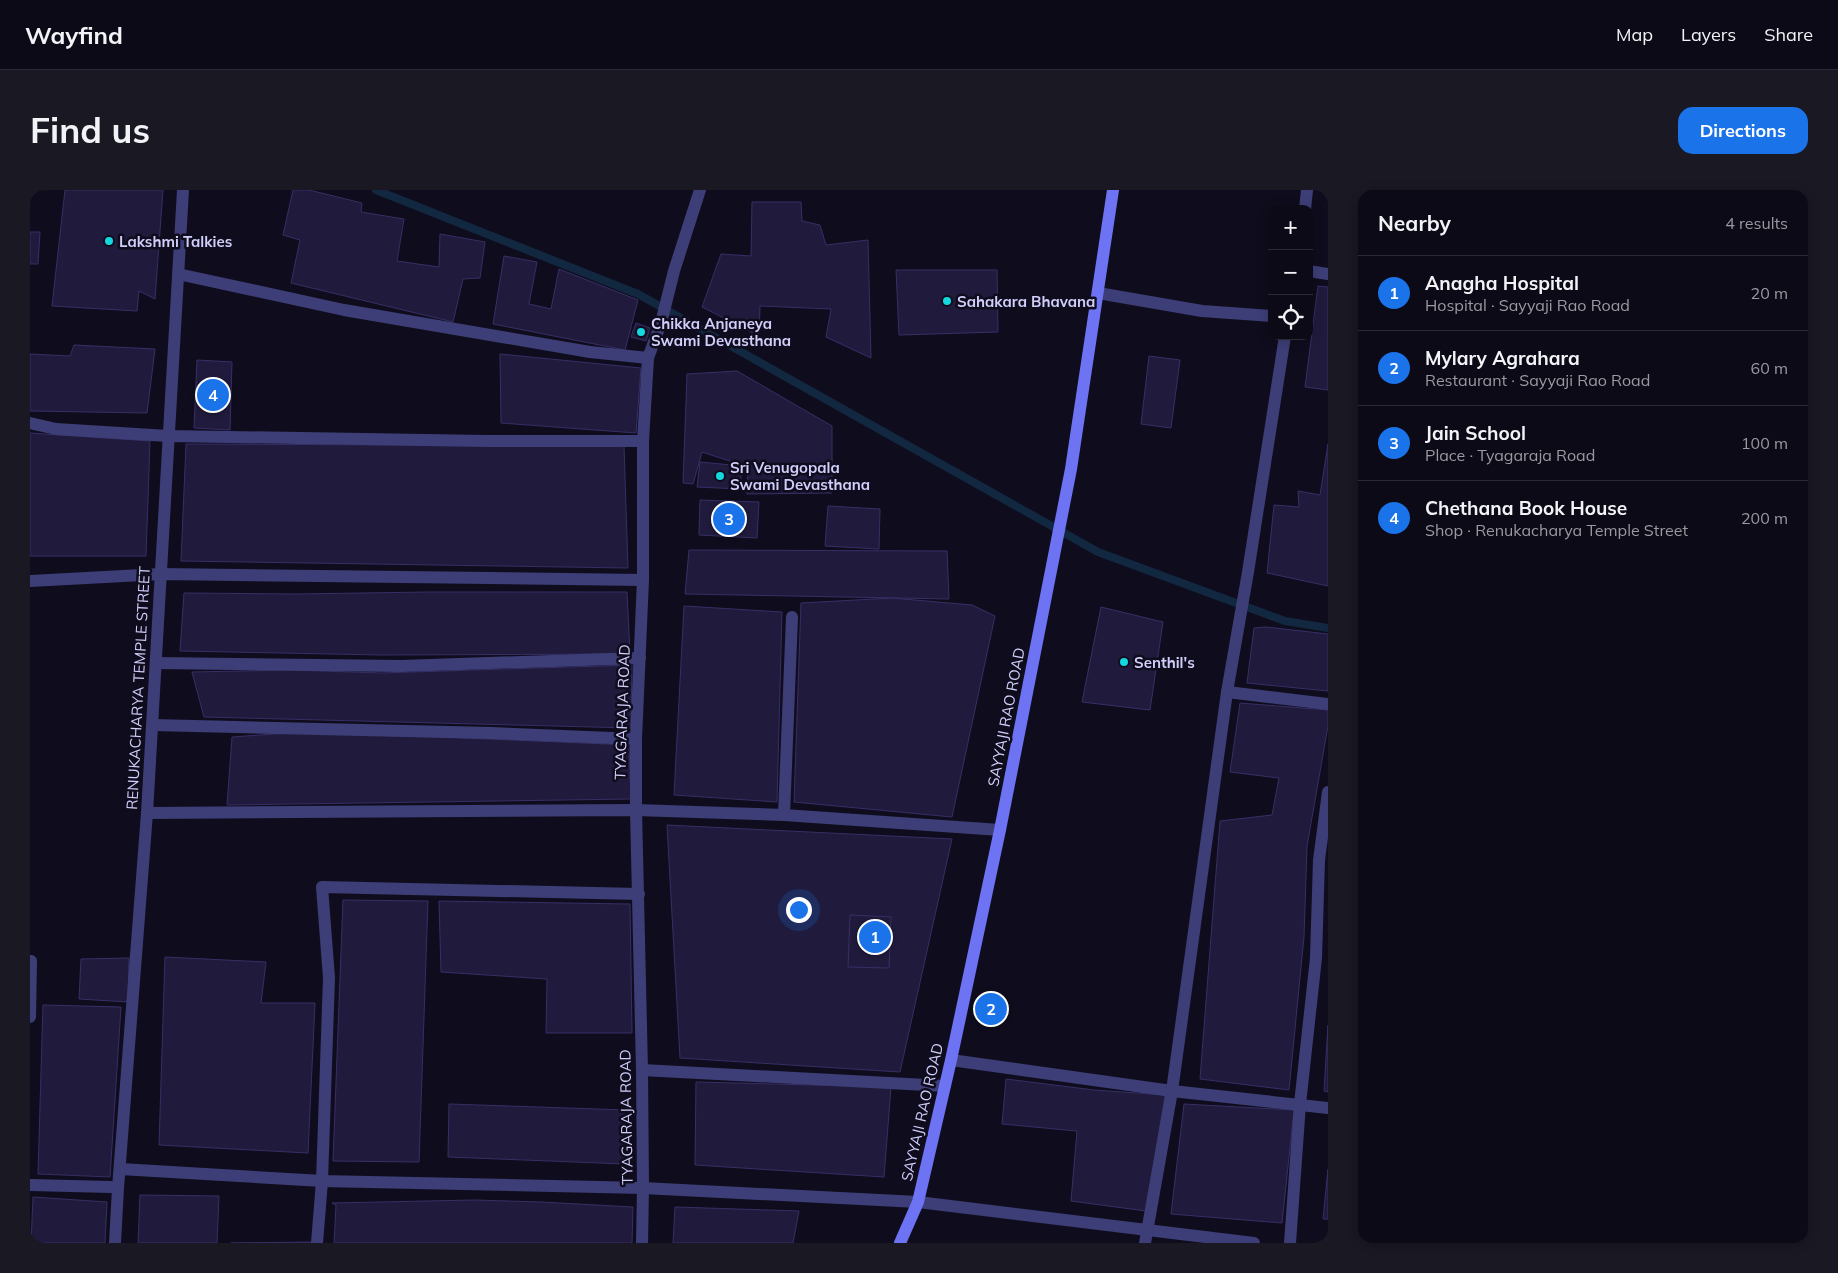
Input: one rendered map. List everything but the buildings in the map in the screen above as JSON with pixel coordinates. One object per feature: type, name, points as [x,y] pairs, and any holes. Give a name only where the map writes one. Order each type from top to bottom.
[{"type":"main road","name":"SAYYAJI RAO ROAD","points":[[900,1243],[918,1202],[951,1060],[1000,830],[1071,469],[1112,190]]},
{"type":"street","name":"RENUKACHARYA TEMPLE STREET","points":[[115,1243],[114,1188],[120,1169],[147,813],[183,190]]},
{"type":"street","name":"TYAGARAJA ROAD","points":[[642,1243],[642,1070],[636,739],[643,580],[643,441],[648,358],[700,190]]},
{"type":"street","points":[[1305,205],[1307,190]]},
{"type":"street","points":[[1313,272],[1328,274]]},
{"type":"street","points":[[178,274],[344,310],[590,352],[648,358]]},
{"type":"street","points":[[1098,293],[1202,311],[1268,316]]},
{"type":"street","points":[[1144,1243],[1172,1091],[1237,625],[1248,572],[1284,340]]},
{"type":"street","points":[[30,423],[56,429],[168,436],[487,441],[643,441]]},
{"type":"street","points":[[30,581],[161,574],[643,580]]},
{"type":"street","points":[[784,815],[792,617]]},
{"type":"street","points":[[156,663],[401,666],[640,658]]},
{"type":"street","points":[[1227,692],[1328,704]]},
{"type":"street","points":[[152,725],[492,733],[636,739]]},
{"type":"street","points":[[1290,1243],[1300,1104],[1316,958],[1320,860],[1328,792]]},
{"type":"street","points":[[147,813],[636,810],[784,815],[1000,830]]},
{"type":"street","points":[[317,1243],[322,1181],[329,978],[322,887],[639,894]]},
{"type":"street","points":[[30,1017],[31,961]]},
{"type":"street","points":[[951,1060],[1172,1091],[1328,1108]]},
{"type":"street","points":[[642,1070],[945,1086]]},
{"type":"street","points":[[120,1169],[322,1181],[643,1188],[918,1202],[1254,1243]]},
{"type":"street","points":[[30,1184],[114,1188]]},
{"type":"waterway","points":[[376,190],[638,294],[1098,552],[1285,621],[1328,628]]},
{"type":"place","name":"Lakshmi Talkies","points":[[109,241]]},
{"type":"place","name":"Sahakara Bhavana","points":[[947,301]]},
{"type":"place","name":"Chikka Anjaneya Swami Devasthana","points":[[641,332]]},
{"type":"place","name":"Chethana Book House","points":[[213,395]]},
{"type":"place","name":"Sri Venugopala Swami Devasthana","points":[[720,476]]},
{"type":"place","name":"Jain School","points":[[729,519]]},
{"type":"place","name":"Senthil's","points":[[1124,662]]},
{"type":"place","name":"Anagha Hospital","points":[[875,937]]},
{"type":"place","name":"Mylary Agrahara","points":[[991,1009]]}]
